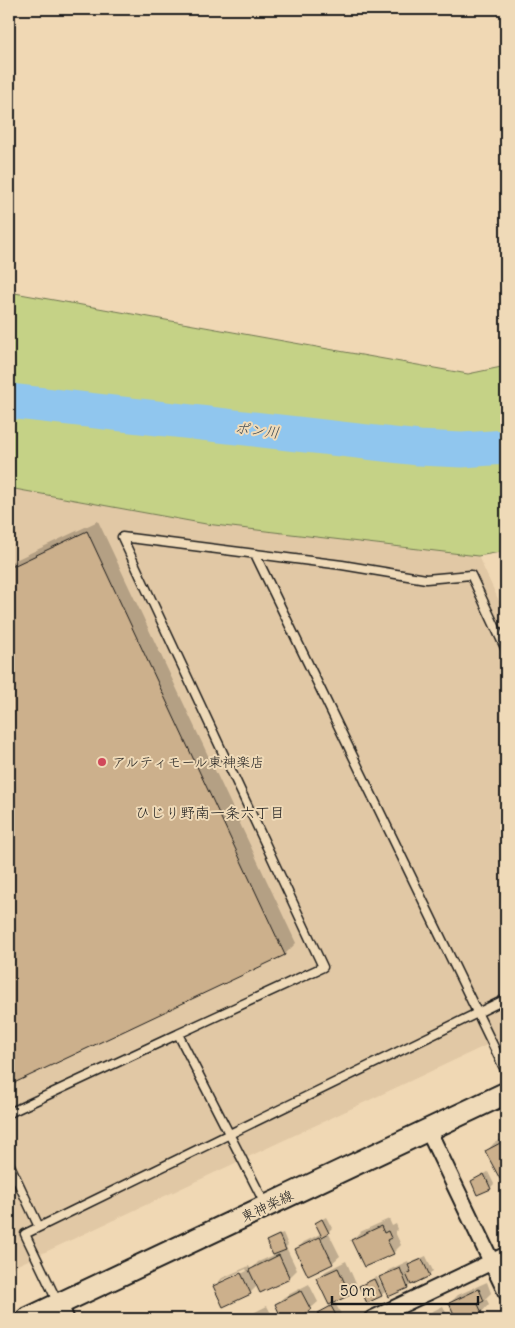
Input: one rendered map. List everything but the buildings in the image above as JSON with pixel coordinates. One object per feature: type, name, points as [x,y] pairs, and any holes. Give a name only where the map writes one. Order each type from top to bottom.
[{"type":"main road","name":"東神楽線","points":[[28,1319],[62,1312],[266,1206],[506,1093]]},
{"type":"street","points":[[428,1130],[506,1292]]},
{"type":"street","points":[[372,1319],[506,1255]]},
{"type":"lane","points":[[9,1113],[323,967],[122,537],[342,565],[426,578],[471,575],[506,650]]},
{"type":"lane","points":[[255,554],[506,1072]]},
{"type":"lane","points":[[62,1312],[25,1234],[506,999]]},
{"type":"lane","points":[[178,1034],[266,1206]]},
{"type":"lane","points":[[9,1163],[38,1227]]},
{"type":"shaded area","points":[[9,488],[206,524],[478,556],[506,616],[506,1036],[9,1269]]},
{"type":"green space","points":[[9,292],[468,374],[506,366],[506,551],[478,556],[206,524],[9,488]]},
{"type":"waterway","name":"ポン川","points":[[9,401],[419,448],[462,450],[506,447]]},
{"type":"place","name":"アルティモール東神楽店","points":[[102,762]]},
{"type":"district","name":"ひじり野南一条六丁目","points":[[210,812]]}]
